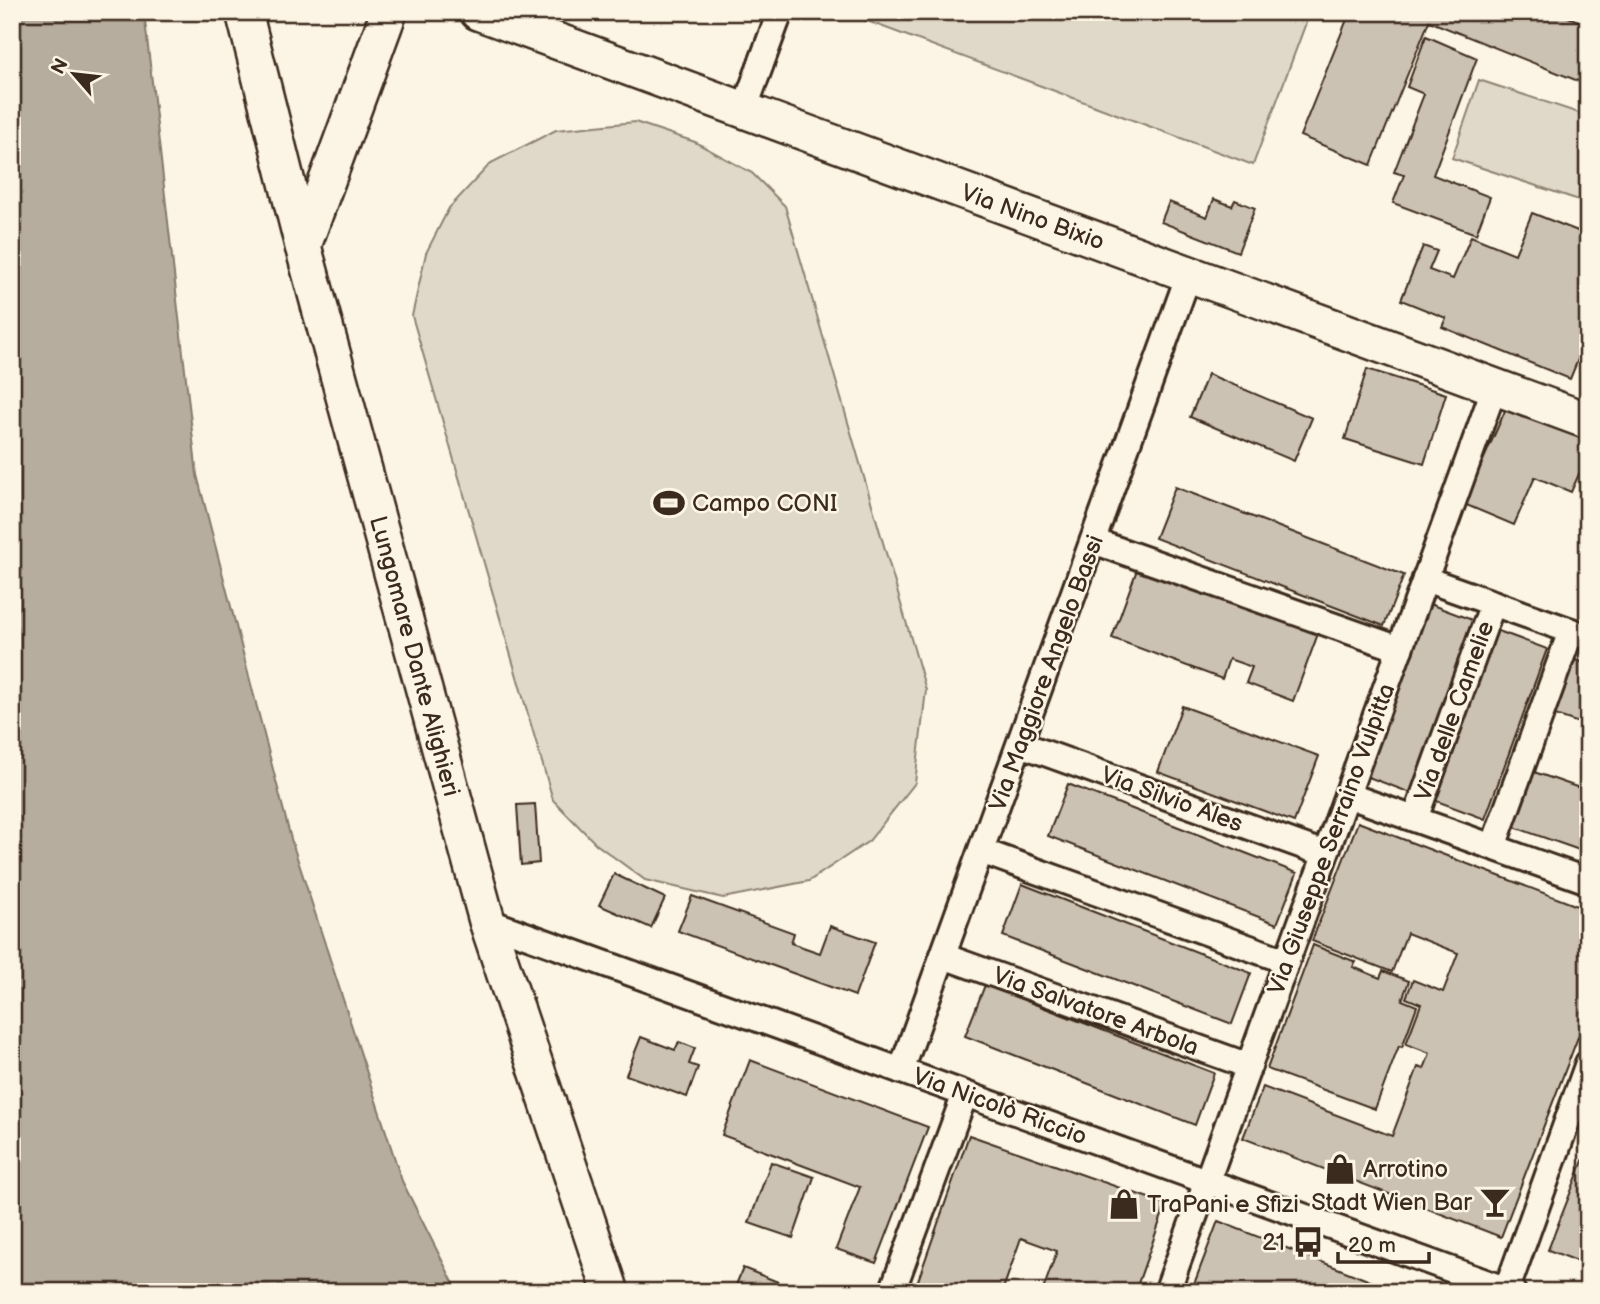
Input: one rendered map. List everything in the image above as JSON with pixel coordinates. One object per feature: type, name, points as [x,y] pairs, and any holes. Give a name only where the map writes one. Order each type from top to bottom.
[{"type":"street","name":"Lungomare Dante Alighieri","points":[[244,12],[303,246],[487,920],[611,1292]]},
{"type":"street","points":[[303,246],[389,12]]},
{"type":"street","name":"Via Nino Bixio","points":[[478,12],[1588,421]]},
{"type":"street","points":[[744,110],[780,12]]},
{"type":"street","name":"Via Maggiore Angelo Bassi","points":[[901,1071],[1189,274]]},
{"type":"street","name":"Via Giuseppe Serraino Vulpitta","points":[[1167,1292],[1495,386]]},
{"type":"street","points":[[1093,541],[1400,649]]},
{"type":"street","points":[[1425,579],[1579,634],[1493,847]]},
{"type":"street","name":"Via delle Camelie","points":[[1415,820],[1493,603]]},
{"type":"street","name":"Via Silvio Ales","points":[[1020,744],[1325,854]]},
{"type":"street","points":[[1347,795],[1588,881]]},
{"type":"street","points":[[981,851],[1286,961]]},
{"type":"street","name":"Via Nicolò Riccio","points":[[487,920],[1508,1291]]},
{"type":"street","name":"Via Salvatore Arbola","points":[[943,956],[1249,1066]]},
{"type":"street","points":[[1508,1291],[1588,1063]]},
{"type":"street","points":[[892,1292],[965,1094]]},
{"type":"shaded area","points":[[12,12],[144,12],[197,475],[291,839],[402,1181],[458,1292],[12,1292]]},
{"type":"shaded area","points":[[843,12],[1310,12],[1253,165]]},
{"type":"shaded area","points":[[1479,80],[1588,116],[1588,203],[1452,158]]},
{"type":"shaded area","name":"Campo CONI","points":[[635,122],[695,142],[752,173],[785,206],[926,690],[915,783],[869,841],[809,881],[723,898],[645,880],[596,844],[553,800],[412,316],[426,253],[449,208],[491,163],[556,130]]},
{"type":"building","points":[[1350,12],[1556,12],[1588,25],[1588,85],[1429,21],[1371,165],[1300,136]]},
{"type":"building","points":[[1426,36],[1477,58],[1433,175],[1490,197],[1476,234],[1393,203],[1404,175],[1394,172],[1424,94],[1407,87]]},
{"type":"building","points":[[1214,199],[1232,206],[1235,200],[1255,208],[1238,252],[1161,222],[1169,202],[1207,217]]},
{"type":"building","points":[[1532,213],[1588,235],[1588,360],[1579,357],[1570,379],[1442,327],[1446,318],[1401,300],[1423,246],[1437,251],[1429,270],[1453,279],[1471,236],[1515,254]]},
{"type":"building","points":[[1367,369],[1446,394],[1424,464],[1345,439]]},
{"type":"building","points":[[1208,374],[1312,418],[1294,461],[1190,417]]},
{"type":"building","points":[[1511,397],[1588,431],[1588,454],[1571,492],[1535,477],[1514,525],[1464,504]]},
{"type":"building","points":[[1175,487],[1404,575],[1384,626],[1155,538]]},
{"type":"building","points":[[1139,564],[1319,631],[1293,701],[1246,683],[1252,667],[1229,659],[1222,679],[1112,638]]},
{"type":"building","points":[[1424,602],[1475,621],[1411,793],[1360,774]]},
{"type":"building","points":[[1493,629],[1547,649],[1485,819],[1431,799]]},
{"type":"building","points":[[1575,660],[1588,664],[1588,726],[1555,715]]},
{"type":"building","points":[[1182,706],[1319,756],[1294,822],[1158,772]]},
{"type":"building","points":[[1534,772],[1588,791],[1588,853],[1514,827]]},
{"type":"building","points":[[1068,784],[1297,873],[1277,924],[1048,836]]},
{"type":"building","points":[[535,804],[539,863],[521,865],[517,805]]},
{"type":"building","points":[[1358,822],[1588,910],[1588,1011],[1501,1237],[1243,1138],[1263,1087],[1392,1136],[1418,1067],[1424,1069],[1430,1053],[1406,1044],[1421,1004],[1406,998],[1413,980],[1443,992],[1458,953],[1407,933],[1392,972],[1312,941]]},
{"type":"building","points":[[614,874],[665,898],[651,928],[599,905]]},
{"type":"building","points":[[1022,884],[1251,973],[1232,1024],[1003,936]]},
{"type":"building","points":[[692,896],[794,933],[791,943],[820,953],[830,926],[875,942],[855,996],[678,931]]},
{"type":"building","points":[[1313,945],[1356,962],[1353,967],[1380,978],[1383,971],[1409,981],[1402,1000],[1417,1006],[1375,1109],[1267,1069]]},
{"type":"building","points":[[985,985],[1214,1073],[1195,1125],[965,1036]]},
{"type":"building","points":[[641,1037],[675,1050],[679,1042],[695,1048],[689,1064],[698,1067],[687,1097],[626,1075]]},
{"type":"building","points":[[750,1060],[928,1127],[876,1263],[836,1249],[860,1187],[722,1135]]},
{"type":"building","points":[[969,1135],[1166,1204],[1135,1292],[1043,1290],[1057,1251],[1021,1238],[1002,1292],[914,1292]]},
{"type":"building","points":[[1588,1148],[1588,1265],[1548,1250]]},
{"type":"building","points":[[771,1162],[814,1177],[793,1238],[749,1223]]},
{"type":"building","points":[[1218,1221],[1398,1292],[1191,1292]]},
{"type":"building","points":[[743,1268],[793,1288],[791,1292],[733,1292]]},
{"type":"place","name":"Campo CONI","points":[[669,503]]},
{"type":"place","name":"Arrotino","points":[[1340,1169]]},
{"type":"place","name":"Stadt Wien Bar","points":[[1495,1202]]},
{"type":"place","name":"TraPani e Sfizi","points":[[1124,1204]]},
{"type":"place","name":"21","points":[[1308,1242]]}]
